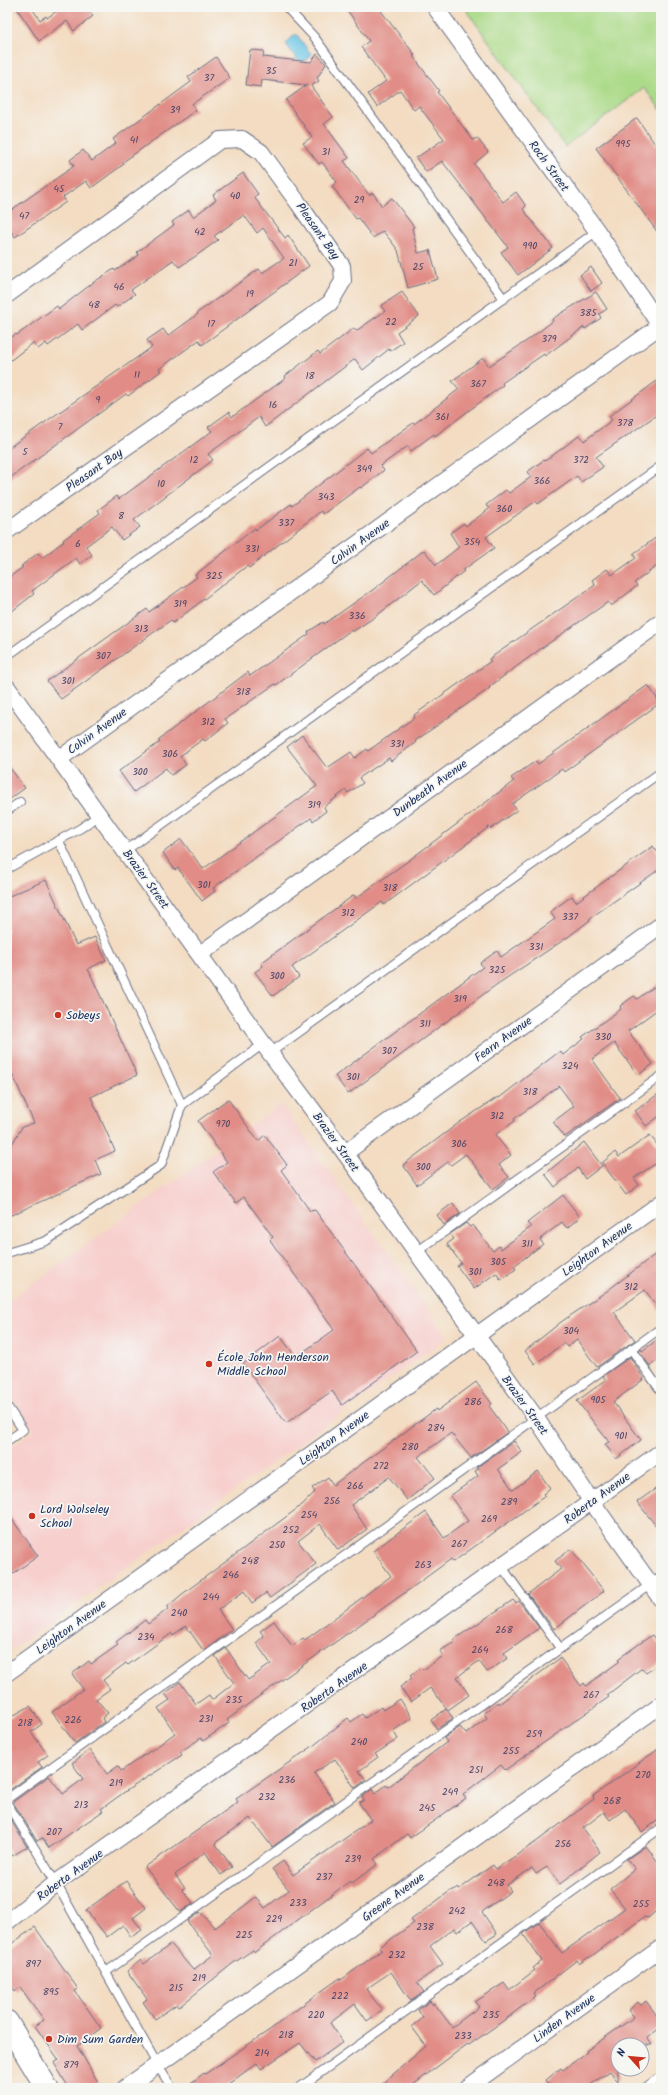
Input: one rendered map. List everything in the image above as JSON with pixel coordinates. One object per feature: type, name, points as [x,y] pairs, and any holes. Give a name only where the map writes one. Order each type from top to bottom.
[{"type":"main road","points":[[7,2022],[47,2088]]},
{"type":"street","name":"Roch Street","points":[[435,7],[597,231],[661,326]]},
{"type":"street","name":"Pleasant Bay","points":[[7,295],[220,140],[242,139],[260,152],[299,204],[342,266],[343,281],[330,303],[7,531]]},
{"type":"street","name":"Colvin Avenue","points":[[59,759],[661,326]]},
{"type":"street","name":"Dunbeath Avenue","points":[[200,954],[661,622]]},
{"type":"street","name":"Brazier Street","points":[[7,687],[266,1048],[345,1153],[415,1253],[536,1418],[592,1502],[656,1581],[661,1599]]},
{"type":"street","name":"Fearn Avenue","points":[[345,1153],[661,925]]},
{"type":"street","name":"Leighton Avenue","points":[[7,1673],[661,1203]]},
{"type":"street","name":"Roberta Avenue","points":[[7,1922],[56,1883],[502,1567],[661,1452]]},
{"type":"street","name":"Greene Avenue","points":[[125,2088],[158,2066],[661,1705]]},
{"type":"street","name":"Linden Avenue","points":[[467,2088],[661,1948]]},
{"type":"lane","points":[[286,7],[315,38],[504,299]]},
{"type":"lane","points":[[7,656],[597,231]]},
{"type":"lane","points":[[125,851],[661,466]]},
{"type":"lane","points":[[7,1253],[46,1241],[161,1165],[182,1105],[661,772]]},
{"type":"lane","points":[[7,811],[20,802]]},
{"type":"lane","points":[[7,869],[59,841],[99,815]]},
{"type":"lane","points":[[59,841],[182,1105]]},
{"type":"lane","points":[[415,1253],[661,1076]]},
{"type":"lane","points":[[7,1799],[661,1328]]},
{"type":"lane","points":[[631,1349],[661,1391]]},
{"type":"lane","points":[[7,1406],[23,1430],[7,1441]]},
{"type":"lane","points":[[502,1567],[560,1648]]},
{"type":"lane","points":[[106,1972],[656,1581]]},
{"type":"lane","points":[[7,1803],[56,1883],[158,2066],[172,2088]]},
{"type":"lane","points":[[299,2088],[661,1828]]},
{"type":"lane","points":[[645,2088],[661,2076]]},
{"type":"shaded area","name":"École John Henderson Middle School","points":[[281,1104],[448,1337],[7,1653],[7,1450],[34,1430],[7,1391],[7,1302]]},
{"type":"green space","points":[[464,7],[661,7],[661,110],[644,88],[565,147]]},
{"type":"water","points":[[294,35],[297,35],[311,54],[310,57],[302,63],[300,63],[286,44]]},
{"type":"building","points":[[16,7],[31,7],[40,20],[46,16],[47,18],[58,10],[56,7],[88,7],[86,8],[93,16],[74,31],[67,21],[39,41]]},
{"type":"building","points":[[345,7],[378,7],[415,55],[413,56],[439,91],[437,92],[473,140],[477,138],[488,152],[474,164],[503,202],[516,192],[526,206],[523,209],[553,248],[518,275],[501,252],[508,247],[442,161],[426,172],[416,158],[444,139],[419,106],[414,110],[400,90],[377,107],[368,94],[386,81],[361,47],[369,41]]},
{"type":"building","points":[[250,50],[264,51],[263,57],[311,62],[317,54],[326,64],[317,78],[319,81],[311,86],[333,117],[324,124],[349,158],[344,161],[369,195],[373,193],[382,206],[392,198],[414,227],[412,228],[418,253],[430,250],[438,279],[408,288],[398,250],[383,231],[373,238],[358,218],[356,219],[332,186],[337,182],[322,162],[319,164],[303,143],[312,137],[286,100],[307,85],[262,80],[261,87],[246,85]]},
{"type":"building","points":[[216,57],[230,78],[192,104],[196,110],[123,162],[124,164],[91,188],[86,181],[63,197],[66,202],[15,237],[7,226],[7,213],[74,166],[70,160],[83,150],[92,161],[116,143],[113,139],[191,82],[188,77]]},
{"type":"building","points":[[637,118],[661,153],[661,237],[596,148]]},
{"type":"building","points":[[243,173],[258,194],[254,197],[285,238],[288,235],[309,266],[202,345],[199,340],[159,369],[161,371],[128,396],[126,394],[7,480],[7,449],[152,347],[147,340],[163,329],[168,336],[198,314],[197,313],[259,269],[262,273],[284,258],[263,228],[257,233],[244,215],[214,236],[218,240],[196,256],[179,267],[173,260],[131,290],[135,294],[117,307],[115,305],[82,330],[78,324],[48,346],[46,343],[38,349],[33,343],[7,363],[7,340],[16,334],[17,335],[57,306],[59,309],[94,282],[114,269],[115,271],[139,255],[137,252],[174,225],[172,222],[189,210],[193,217],[216,200],[213,195]]},
{"type":"building","points":[[591,267],[602,283],[591,291],[580,275]]},
{"type":"building","points":[[402,292],[419,316],[397,332],[403,342],[390,351],[389,349],[363,370],[355,359],[265,427],[259,417],[208,454],[213,460],[134,520],[140,527],[122,540],[112,527],[86,546],[92,555],[80,564],[76,558],[32,591],[34,594],[7,615],[7,579],[23,567],[21,566],[38,553],[42,558],[64,541],[63,540],[100,513],[98,510],[117,496],[119,499],[212,431],[208,427],[229,412],[232,417],[286,378],[285,376],[318,351],[320,354],[354,328],[356,331],[385,311],[381,306]]},
{"type":"building","points":[[596,292],[607,309],[599,314],[601,318],[585,329],[584,327],[545,356],[544,354],[502,383],[503,385],[435,436],[434,434],[411,451],[408,446],[380,466],[384,470],[361,488],[360,487],[323,514],[321,511],[249,568],[247,566],[173,623],[171,620],[61,699],[47,681],[147,609],[149,612],[197,577],[195,575],[255,528],[256,530],[291,504],[292,506],[367,448],[371,453],[413,423],[414,424],[459,389],[452,381],[483,358],[489,366],[528,340],[553,321],[552,319]]},
{"type":"building","points":[[661,378],[661,412],[596,457],[603,467],[581,482],[577,476],[538,504],[536,501],[486,537],[494,548],[463,570],[464,571],[434,595],[422,580],[375,617],[352,632],[351,630],[276,685],[275,684],[225,719],[228,723],[205,741],[203,739],[180,756],[186,765],[171,775],[166,768],[134,792],[119,771],[160,742],[158,740],[248,672],[250,676],[309,634],[308,632],[323,622],[324,624],[374,589],[424,550],[436,565],[459,547],[450,533],[464,523],[466,526],[489,509],[486,505],[506,490],[509,493],[531,477],[527,472],[544,460],[545,461],[580,435],[584,441],[612,420],[609,416]]},
{"type":"building","points":[[661,534],[661,563],[634,583],[637,586],[611,606],[608,602],[539,650],[489,687],[490,688],[415,741],[416,742],[391,761],[389,758],[359,778],[363,783],[348,793],[346,790],[324,807],[326,811],[313,821],[311,818],[239,869],[213,888],[215,891],[202,901],[178,868],[175,870],[163,853],[181,839],[203,869],[317,786],[287,747],[302,735],[327,768],[351,752],[355,758],[367,749],[368,751],[415,717],[414,715],[491,661],[489,659],[595,585],[592,580],[607,569],[612,575],[636,558],[633,554]]},
{"type":"building","points":[[648,685],[660,703],[564,772],[562,769],[512,804],[517,810],[491,829],[489,827],[384,905],[382,902],[292,967],[299,977],[273,996],[255,972],[263,966],[261,963],[354,895],[356,898],[408,861],[514,781],[511,778],[536,761],[538,764]]},
{"type":"building","points":[[7,764],[25,788],[7,801]]},
{"type":"building","points":[[653,846],[661,857],[661,868],[589,919],[590,920],[568,937],[496,985],[348,1094],[335,1076],[483,967],[480,963],[497,951],[501,957],[555,919],[550,912],[572,896],[576,902]]},
{"type":"building","name":"Sobeys","points":[[46,880],[76,945],[95,937],[106,960],[88,969],[137,1075],[91,1097],[115,1151],[95,1160],[101,1174],[7,1217],[7,1153],[22,1127],[34,1123],[7,1062],[7,897]]},
{"type":"building","points":[[661,982],[661,1007],[628,1031],[653,1064],[638,1075],[614,1043],[592,1059],[620,1098],[565,1137],[553,1122],[574,1106],[559,1086],[495,1135],[511,1155],[499,1165],[509,1177],[493,1189],[466,1154],[451,1165],[448,1162],[417,1185],[403,1165],[460,1122],[498,1097],[499,1098],[560,1051],[563,1055],[584,1039],[582,1037],[621,1009],[620,1006],[634,996],[637,999]]},
{"type":"building","points":[[661,1092],[661,1115],[646,1126],[635,1111]]},
{"type":"building","points":[[228,1099],[258,1141],[265,1135],[287,1165],[281,1170],[310,1211],[315,1210],[417,1351],[342,1405],[332,1391],[286,1423],[243,1364],[280,1336],[296,1357],[334,1330],[270,1240],[273,1237],[244,1197],[236,1203],[213,1172],[227,1162],[198,1121]]},
{"type":"building","points":[[650,1135],[661,1150],[661,1160],[634,1178],[639,1185],[626,1195],[602,1163],[615,1152],[619,1157]]},
{"type":"building","points":[[584,1142],[602,1166],[585,1179],[578,1168],[555,1187],[545,1174]]},
{"type":"building","points":[[563,1195],[580,1217],[567,1228],[562,1222],[540,1239],[543,1244],[514,1266],[516,1269],[501,1280],[496,1273],[474,1289],[457,1266],[461,1263],[447,1244],[454,1239],[450,1234],[466,1223],[470,1227],[473,1225],[493,1251],[499,1246],[501,1249],[531,1227],[527,1223]]},
{"type":"building","points":[[453,1203],[460,1214],[444,1225],[437,1215]]},
{"type":"building","points":[[661,1250],[661,1312],[645,1290],[614,1312],[635,1340],[597,1367],[577,1340],[567,1347],[564,1343],[535,1364],[525,1351],[561,1322],[607,1291]]},
{"type":"building","points":[[661,1337],[661,1358],[650,1366],[639,1351],[641,1349],[642,1351]]},
{"type":"building","points":[[630,1357],[644,1379],[613,1402],[641,1440],[616,1459],[605,1444],[609,1442],[577,1401],[606,1380],[603,1376]]},
{"type":"building","points":[[476,1382],[492,1404],[489,1406],[508,1432],[471,1458],[451,1433],[418,1457],[435,1478],[407,1500],[389,1477],[351,1505],[367,1529],[338,1550],[320,1524],[298,1541],[316,1564],[270,1598],[266,1593],[252,1603],[244,1591],[218,1610],[232,1629],[209,1647],[203,1650],[186,1626],[173,1635],[172,1633],[128,1665],[126,1663],[103,1680],[110,1689],[96,1699],[108,1713],[102,1718],[104,1722],[75,1743],[52,1712],[83,1689],[72,1674],[89,1661],[91,1664],[118,1645],[116,1642],[145,1620],[148,1624],[168,1609],[167,1607],[181,1595],[302,1505],[315,1492],[312,1488],[328,1477],[333,1485],[436,1409],[437,1411]]},
{"type":"building","points":[[514,1441],[522,1452],[498,1469],[513,1490],[538,1471],[550,1488],[543,1494],[545,1496],[453,1562],[451,1559],[251,1702],[227,1720],[229,1723],[203,1741],[201,1738],[180,1752],[182,1755],[126,1791],[101,1809],[103,1811],[49,1848],[42,1838],[37,1841],[13,1802],[49,1776],[63,1794],[83,1779],[72,1763],[90,1750],[107,1774],[118,1766],[121,1771],[159,1745],[175,1733],[158,1708],[170,1700],[165,1694],[180,1682],[196,1704],[209,1695],[212,1700],[234,1683],[215,1656],[226,1648],[248,1680],[271,1664],[256,1643],[264,1636],[260,1631],[274,1621],[292,1646],[303,1638],[305,1640],[391,1576],[373,1551],[426,1512],[444,1538],[468,1521],[450,1496],[478,1476],[475,1471],[479,1468],[477,1467]]},
{"type":"building","points":[[661,1485],[661,1532],[637,1502]]},
{"type":"building","points":[[7,1512],[38,1556],[7,1578]]},
{"type":"building","points":[[571,1549],[604,1591],[554,1629],[528,1594],[561,1569],[555,1561]]},
{"type":"building","points":[[513,1600],[516,1603],[519,1601],[539,1628],[504,1653],[508,1658],[487,1672],[479,1661],[457,1677],[469,1695],[448,1710],[430,1688],[411,1702],[400,1687],[412,1678],[410,1676],[421,1668],[423,1670],[443,1656],[440,1651],[455,1642],[453,1640]]},
{"type":"building","points":[[652,1635],[661,1647],[661,1662],[646,1673],[642,1668],[607,1695],[609,1697],[505,1770],[501,1765],[463,1794],[466,1798],[410,1838],[407,1834],[374,1859],[378,1864],[352,1883],[350,1881],[255,1952],[253,1950],[232,1964],[179,2007],[177,2004],[155,2019],[143,2002],[147,1999],[127,1971],[141,1960],[144,1964],[171,1944],[193,1970],[213,1955],[187,1921],[200,1912],[215,1928],[256,1897],[265,1908],[289,1890],[272,1869],[283,1861],[293,1875],[371,1820],[359,1803],[364,1800],[362,1797],[372,1789],[375,1794],[386,1785],[388,1787],[447,1742],[444,1738],[460,1727],[466,1734],[487,1718],[484,1713],[498,1702],[499,1704],[560,1658],[581,1686],[584,1683],[586,1686],[620,1661],[618,1659]]},
{"type":"building","points":[[400,1699],[412,1718],[393,1731],[398,1739],[375,1754],[378,1757],[359,1771],[366,1780],[355,1788],[335,1759],[314,1773],[335,1802],[272,1847],[250,1818],[215,1843],[232,1867],[221,1875],[205,1852],[175,1875],[185,1888],[182,1889],[193,1903],[180,1912],[145,1867],[238,1802],[236,1799],[313,1746],[348,1718],[351,1722],[362,1714],[365,1718],[381,1707],[383,1710]]},
{"type":"building","points":[[30,1706],[42,1724],[31,1732],[48,1755],[38,1762],[42,1767],[7,1792],[7,1719]]},
{"type":"building","points":[[446,1709],[453,1718],[437,1729],[431,1720]]},
{"type":"building","points":[[661,1747],[661,1818],[642,1832],[625,1809],[610,1820],[604,1812],[583,1828],[600,1852],[560,1884],[547,1867],[536,1874],[532,1868],[507,1885],[511,1891],[482,1912],[497,1934],[486,1941],[472,1921],[457,1932],[454,1928],[430,1946],[443,1964],[417,1983],[424,1992],[411,2001],[391,1972],[366,1989],[382,2010],[367,2021],[355,2004],[330,2023],[343,2042],[315,2062],[300,2043],[261,2069],[257,2063],[223,2088],[184,2088],[271,2029],[316,1995],[340,1978],[341,1980],[382,1950],[380,1947],[414,1923],[411,1920],[450,1891],[457,1888],[458,1890],[493,1865],[496,1869],[536,1842],[594,1799],[593,1796]]},
{"type":"building","points":[[7,1814],[27,1847],[12,1856],[7,1847]]},
{"type":"building","points":[[646,1846],[661,1866],[661,1907],[648,1918],[644,1917],[589,1958],[579,1964],[577,1960],[534,1993],[536,1996],[469,2045],[468,2044],[458,2051],[409,2088],[377,2088],[426,2046],[412,2027],[423,2018],[418,2010],[430,2001],[433,2005],[434,2003],[452,2027],[479,2007],[475,2002],[504,1983],[509,1990],[535,1970],[533,1968],[542,1961],[523,1934],[539,1922],[562,1953],[625,1908],[610,1889],[635,1869],[627,1859]]},
{"type":"building","points":[[126,1881],[146,1908],[133,1918],[142,1930],[131,1937],[123,1925],[107,1937],[86,1910]]},
{"type":"building","points":[[35,1927],[78,1989],[75,1991],[101,2028],[77,2046],[98,2082],[90,2088],[69,2088],[54,2063],[59,2060],[35,2026],[44,2020],[20,1987],[15,1991],[7,1980],[7,1947]]},
{"type":"building","points":[[646,2001],[661,2021],[661,2027],[648,2037],[610,2037],[610,2071],[586,2088],[552,2088],[546,2080],[561,2068],[563,2070],[587,2052],[586,2051],[634,2017],[629,2010],[638,2002],[641,2005]]},
{"type":"place","name":"Sobeys","points":[[58,1015]]},
{"type":"place","name":"École John Henderson Middle School","points":[[209,1364]]},
{"type":"place","name":"Lord Wolseley School","points":[[32,1516]]},
{"type":"place","name":"Dim Sum Garden","points":[[49,2039]]}]
